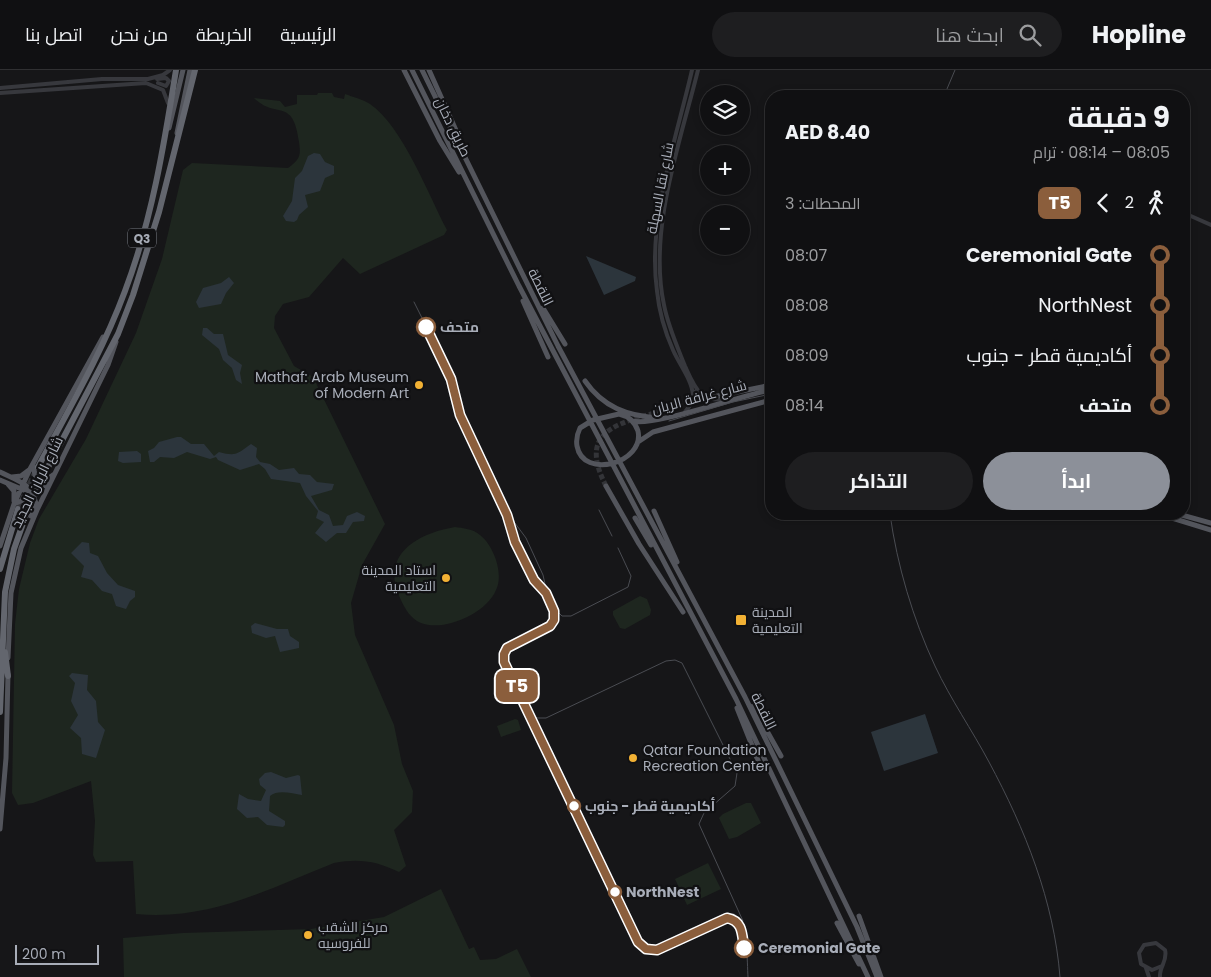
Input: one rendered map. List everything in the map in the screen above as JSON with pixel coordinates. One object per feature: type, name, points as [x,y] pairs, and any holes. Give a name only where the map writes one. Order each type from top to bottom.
[{"type":"highway","points":[[165,146],[176,70]]},
{"type":"highway","points":[[176,139],[195,70]]},
{"type":"highway","name":"شارع الريان الجديد","points":[[47,469],[118,334],[150,242],[176,139]]},
{"type":"highway","name":"شارع الريان الجديد","points":[[33,467],[83,384],[110,327],[140,247],[165,146]]},
{"type":"highway","name":"شارع الريان الجديد","points":[[0,569],[16,506]]},
{"type":"highway","name":"شارع الريان الجديد","points":[[0,712],[3,628],[8,570],[26,512]]},
{"type":"highway","points":[[3,628],[8,676]]},
{"type":"main road","name":"شارع الريان الجديد","points":[[165,146],[183,70]]},
{"type":"main road","name":"شارع الريان الجديد","points":[[176,139],[190,70]]},
{"type":"main road","points":[[404,70],[440,141],[473,193]]},
{"type":"main road","name":"طريق دخان","points":[[412,70],[473,193]]},
{"type":"main road","name":"طريق دخان","points":[[422,70],[469,163]]},
{"type":"main road","points":[[429,70],[445,102],[469,163]]},
{"type":"main road","name":"اللقطة","points":[[469,163],[530,290],[596,419],[745,697],[857,927],[877,977]]},
{"type":"main road","name":"اللقطة","points":[[473,193],[519,286],[725,677],[868,977]]},
{"type":"main road","points":[[519,286],[548,357]]},
{"type":"main road","points":[[530,290],[565,344]]},
{"type":"main road","name":"شارع الريان الجديد","points":[[0,828],[6,758],[11,593],[17,561],[29,526],[108,365],[118,334]]},
{"type":"main road","points":[[585,382],[598,398],[607,405],[647,418],[662,418]]},
{"type":"main road","points":[[713,397],[765,386]]},
{"type":"main road","name":"شارع غرافة الريان","points":[[632,421],[645,423],[729,399],[765,391]]},
{"type":"main road","name":"شارع غرافة الريان","points":[[638,442],[653,432],[765,402]]},
{"type":"main road","points":[[619,414],[632,421],[638,430],[638,442],[632,453],[612,462],[593,464],[581,456],[576,445],[577,433],[580,428],[596,419],[619,414]]},
{"type":"main road","name":"شارع الريان الجديد","points":[[0,546],[21,489],[33,467]]},
{"type":"main road","points":[[11,477],[21,476],[33,467],[35,475],[39,478],[45,479],[55,473]]},
{"type":"main road","points":[[0,472],[24,483],[32,490],[37,510]]},
{"type":"main road","points":[[2,480],[21,489],[32,490],[50,484]]},
{"type":"main road","points":[[2,480],[14,491],[16,506],[24,500],[32,504],[33,511],[29,526]]},
{"type":"main road","points":[[606,486],[635,537],[683,612]]},
{"type":"main road","points":[[654,511],[698,608]]},
{"type":"main road","points":[[635,518],[691,612]]},
{"type":"main road","points":[[1190,518],[1211,524]]},
{"type":"main road","points":[[1178,520],[1211,530]]},
{"type":"main road","points":[[725,677],[759,763]]},
{"type":"main road","points":[[745,697],[754,708],[781,756]]},
{"type":"main road","points":[[859,916],[881,977]]},
{"type":"main road","points":[[836,923],[868,977]]},
{"type":"street","points":[[0,88],[102,80],[147,80],[163,75],[170,70]]},
{"type":"street","name":"شارع نقا السهلة","points":[[692,70],[661,203],[656,236],[655,266],[658,301],[663,322],[673,350],[690,386],[693,398]]},
{"type":"street","name":"شارع نقا السهلة","points":[[698,70],[664,207],[660,253],[665,311],[673,337],[692,382],[709,400],[729,399]]},
{"type":"street","points":[[0,92],[166,78],[169,83],[165,86],[147,80]]},
{"type":"street","points":[[147,80],[166,92],[168,117]]},
{"type":"street","points":[[1190,216],[1211,225]]},
{"type":"street","points":[[685,412],[693,398],[696,401],[700,399],[692,382]]},
{"type":"street","points":[[1160,977],[1162,966],[1166,960],[1165,950],[1159,944],[1150,942],[1142,947],[1139,956],[1141,964],[1146,968],[1154,970],[1162,966]]},
{"type":"street","points":[[1146,968],[1149,977]]},
{"type":"shaded area","points":[[318,93],[332,93],[334,97],[344,99],[345,94],[361,99],[382,115],[404,144],[447,230],[444,235],[360,274],[343,258],[309,297],[283,304],[275,316],[274,328],[294,366],[313,377],[385,524],[362,565],[351,603],[355,635],[394,725],[402,764],[413,791],[412,812],[394,830],[406,866],[399,872],[367,861],[334,863],[238,901],[213,908],[163,915],[136,914],[133,861],[96,862],[93,855],[95,821],[91,781],[33,803],[18,805],[12,793],[15,624],[19,589],[30,543],[39,519],[86,439],[136,333],[162,259],[183,170],[192,163],[288,168],[297,160],[300,154],[293,119],[283,111],[269,108],[254,98],[280,101],[285,107],[297,104],[297,95],[317,95]]},
{"type":"shaded area","points":[[314,153],[320,154],[325,162],[334,166],[334,174],[325,178],[320,191],[305,195],[308,207],[299,215],[297,220],[294,222],[286,221],[283,216],[292,201],[295,178],[302,171],[308,156]]},
{"type":"shaded area","points":[[586,256],[636,277],[635,281],[604,295]]},
{"type":"shaded area","points":[[229,277],[234,283],[226,293],[221,304],[199,308],[196,302],[203,288],[221,283]]},
{"type":"shaded area","points":[[203,328],[207,328],[214,334],[223,334],[228,355],[242,365],[240,373],[242,384],[236,380],[232,368],[223,360],[219,349],[202,335]]},
{"type":"shaded area","points":[[181,437],[191,444],[204,444],[214,456],[219,452],[234,454],[251,444],[257,448],[256,457],[260,462],[270,464],[279,470],[294,468],[299,474],[310,475],[317,482],[334,484],[332,490],[311,496],[319,510],[329,515],[333,526],[343,525],[347,516],[357,512],[365,516],[364,521],[353,522],[346,533],[337,533],[326,542],[315,533],[324,522],[316,518],[318,511],[306,496],[300,483],[271,479],[265,469],[259,464],[240,470],[218,460],[216,457],[210,459],[187,452],[174,458],[160,457],[154,462],[150,462],[148,451],[159,442]]},
{"type":"shaded area","points":[[137,451],[141,454],[141,462],[123,463],[118,461],[119,452]]},
{"type":"shaded area","name":"استاد المدينة التعليمية","points":[[455,527],[477,533],[490,546],[498,568],[499,576],[496,590],[483,607],[463,619],[441,625],[421,623],[414,619],[406,610],[395,585],[395,571],[398,559],[405,550],[427,535]]},
{"type":"shaded area","points":[[82,542],[89,543],[90,553],[98,556],[107,573],[118,585],[135,591],[135,597],[130,601],[126,609],[116,606],[112,594],[102,591],[92,580],[81,577],[84,566],[71,553]]},
{"type":"shaded area","points":[[640,596],[647,599],[651,610],[650,615],[625,629],[620,628],[613,615],[613,611]]},
{"type":"shaded area","points":[[255,623],[277,629],[288,629],[290,636],[299,642],[299,648],[280,652],[275,636],[266,638],[252,633],[251,626]]},
{"type":"shaded area","points":[[72,673],[88,675],[87,690],[96,701],[98,722],[105,730],[96,758],[82,754],[81,738],[70,728],[78,715],[71,701],[75,683],[69,676]]},
{"type":"shaded area","points":[[925,714],[938,753],[884,771],[871,732]]},
{"type":"shaded area","points":[[515,719],[518,720],[521,730],[501,737],[497,726]]},
{"type":"shaded area","points":[[271,772],[286,778],[300,776],[302,795],[281,792],[270,796],[269,811],[285,821],[283,827],[267,825],[258,817],[247,818],[237,809],[239,794],[248,799],[261,801],[266,790],[260,785],[259,779],[265,773]]},
{"type":"shaded area","points":[[746,803],[751,803],[761,823],[737,837],[729,839],[719,818],[723,814]]},
{"type":"shaded area","points":[[708,863],[721,889],[687,905],[675,879]]},
{"type":"shaded area","name":"مركز الشقب للفروسيه","points":[[441,889],[469,949],[474,947],[480,960],[496,959],[517,949],[531,977],[124,977],[123,938],[183,933],[311,929],[384,917]]},
{"type":"tunnel","points":[[606,486],[596,456],[598,445],[603,436],[611,429],[622,423],[710,397]]},
{"type":"tunnel","points":[[27,512],[47,469]]},
{"type":"tunnel","points":[[18,509],[36,471]]},
{"type":"tram line","points":[[947,90],[955,70]]},
{"type":"tram line","points":[[414,302],[423,320]]},
{"type":"tram line","name":"T5","points":[[426,327],[451,379],[460,415],[507,515],[512,536],[534,580],[546,593],[555,613],[554,621],[550,626],[510,645],[504,651],[504,662],[598,854],[638,942],[650,951],[657,950],[718,920],[730,918],[737,921],[742,929],[744,948]]},
{"type":"tram line","points":[[431,334],[452,378],[462,418],[506,511],[526,538],[543,575],[547,593],[557,613],[554,625],[511,647],[507,653],[507,663],[640,942],[649,948],[658,948],[726,915],[734,914],[739,918],[744,933],[748,977]]},
{"type":"tram line","points":[[669,421],[733,402],[765,395]]},
{"type":"tram line","points":[[599,510],[612,536]]},
{"type":"tram line","points":[[508,516],[515,541],[525,565],[547,596]]},
{"type":"tram line","points":[[891,520],[902,572],[913,611],[927,648],[948,691],[1002,787],[1036,866],[1051,921],[1060,977]]},
{"type":"tram line","points":[[555,609],[562,616],[571,616],[628,587],[631,576],[618,548]]},
{"type":"tram line","points":[[531,712],[537,718],[546,718],[666,661],[675,660],[682,663],[737,773],[735,786],[704,813],[699,824],[743,921]]},
{"type":"place","name":"متحف","points":[[426,327]]},
{"type":"place","name":"Mathaf: Arab Museum of Modern Art","points":[[419,385]]},
{"type":"place","name":"استاد المدينة التعليمية","points":[[446,578]]},
{"type":"place","name":"المدينة التعليمية","points":[[741,620]]},
{"type":"place","name":"Qatar Foundation Recreation Center","points":[[633,758]]},
{"type":"place","name":"أكاديمية قطر - جنوب","points":[[574,806]]},
{"type":"place","name":"NorthNest","points":[[615,892]]},
{"type":"place","name":"مركز الشقب للفروسيه","points":[[308,935]]},
{"type":"place","name":"Ceremonial Gate","points":[[744,948]]}]
